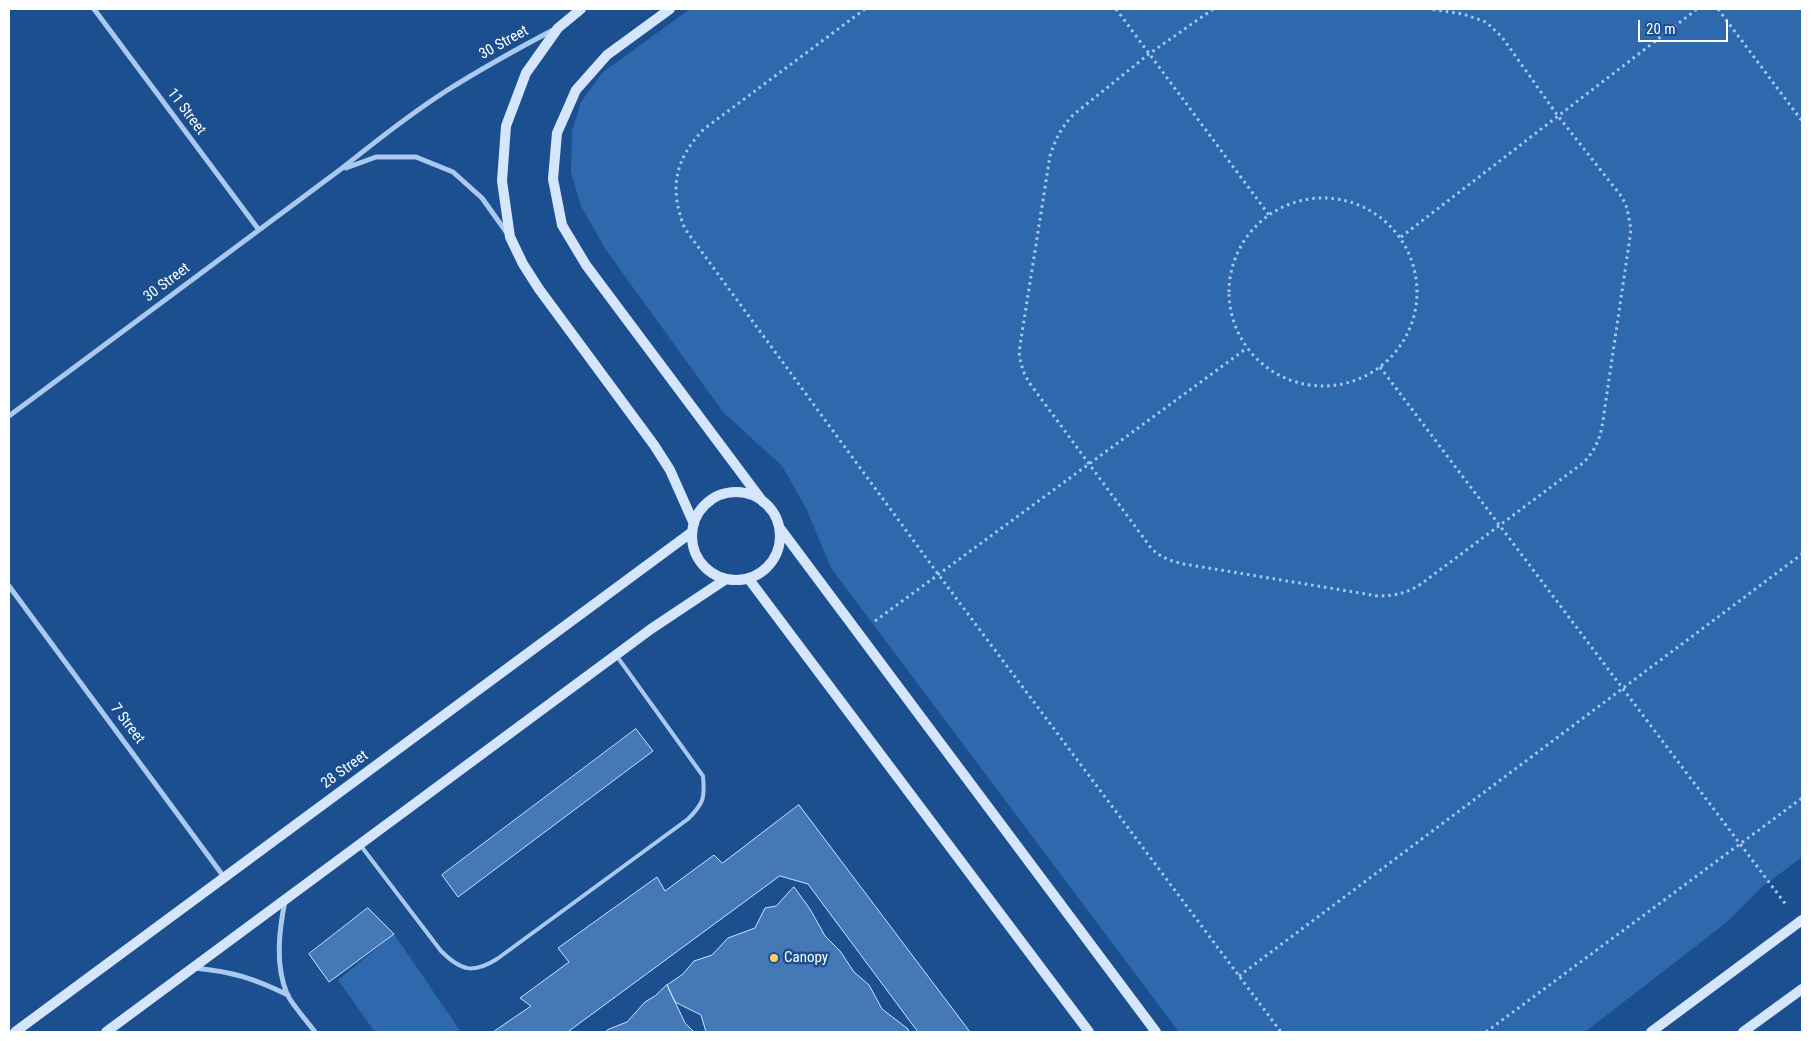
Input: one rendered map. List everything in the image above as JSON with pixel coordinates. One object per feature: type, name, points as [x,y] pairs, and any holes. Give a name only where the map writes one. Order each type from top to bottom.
[{"type":"street","name":"11 Street","points":[[94,9],[259,230]]},
{"type":"street","points":[[581,9],[558,28],[526,73],[506,126],[502,181],[510,237],[523,264],[539,289],[654,445],[670,470],[693,528],[694,548],[700,562],[712,573],[726,579],[738,580],[748,578],[760,572],[770,564],[776,553],[780,540],[773,513],[586,265],[562,225],[552,179],[557,133],[576,90],[607,55],[670,9]]},
{"type":"street","name":"30 Street","points":[[9,416],[392,129],[445,92],[500,58],[558,28]]},
{"type":"street","name":"30 Street","points":[[341,169],[376,157],[416,157],[453,172],[482,198],[510,237]]},
{"type":"street","points":[[693,528],[700,511],[710,500],[723,494],[737,492],[751,495],[764,502]]},
{"type":"street","points":[[778,527],[1156,1032]]},
{"type":"street","name":"28 Street","points":[[15,1032],[693,528]]},
{"type":"street","points":[[748,578],[1089,1032]]},
{"type":"street","points":[[106,1032],[616,655],[681,608],[726,579]]},
{"type":"street","name":"7 Street","points":[[9,586],[225,877]]},
{"type":"street","points":[[286,899],[280,931],[280,963],[288,995],[315,1032]]},
{"type":"street","points":[[1651,1032],[1801,922]]},
{"type":"street","points":[[193,968],[226,971],[258,980],[288,995]]},
{"type":"street","points":[[1743,1032],[1802,989]]},
{"type":"lane","points":[[360,844],[441,951],[452,962],[467,968],[484,967],[688,819],[700,808],[704,792],[703,776],[616,655]]},
{"type":"path","points":[[865,9],[704,129],[691,142],[682,158],[677,176],[675,194],[678,212],[685,229],[938,574],[1281,1032]]},
{"type":"path","points":[[1116,9],[1269,215]]},
{"type":"path","points":[[1213,9],[1149,54],[1062,126],[1050,156],[1020,345],[1020,359],[1024,376],[1151,548],[1160,556],[1184,564],[1378,596],[1400,595],[1411,590],[1583,463],[1591,454],[1599,441],[1602,427],[1630,241],[1630,220],[1622,197],[1558,116],[1502,37],[1486,22],[1463,14],[1430,9]]},
{"type":"path","points":[[1401,237],[1697,9]]},
{"type":"path","points":[[1718,9],[1802,121]]},
{"type":"path","points":[[1329,197],[1350,201],[1370,209],[1387,222],[1401,237],[1411,255],[1416,276],[1418,296],[1415,317],[1407,336],[1395,353],[1380,368],[1362,378],[1342,385],[1320,387],[1299,383],[1279,376],[1262,364],[1247,348],[1237,329],[1231,309],[1229,288],[1233,266],[1241,246],[1253,229],[1269,215],[1288,204],[1301,200],[1329,197]]},
{"type":"path","points":[[858,633],[1247,348]]},
{"type":"path","points":[[1380,368],[1801,922]]},
{"type":"path","points":[[1239,976],[1802,554]]},
{"type":"path","points":[[1486,1032],[1802,798]]},
{"type":"shaded area","points":[[690,9],[1799,9],[1802,13],[1802,857],[1762,887],[1727,922],[1585,1032],[1179,1032],[831,568],[806,508],[782,466],[723,412],[606,250],[581,206],[571,172],[572,131],[581,102],[603,72]]},
{"type":"shaded area","points":[[394,934],[461,1032],[375,1032],[338,980]]},
{"type":"building","points":[[636,729],[653,751],[458,897],[442,875]]},
{"type":"building","points":[[799,805],[970,1032],[493,1032],[531,1006],[520,998],[569,962],[558,948],[657,877],[665,891],[714,855],[722,863]]},
{"type":"building","name":"Canopy","points":[[780,876],[808,884],[918,1032],[568,1032]]},
{"type":"building","name":"Canopy","points":[[794,887],[810,909],[825,936],[840,951],[854,972],[869,985],[882,1009],[908,1029],[909,1032],[706,1032],[701,1015],[675,1002],[667,985],[683,974],[694,961],[712,955],[728,938],[755,928],[765,908],[776,906]]},
{"type":"building","points":[[368,908],[394,934],[329,982],[309,954]]},
{"type":"building","points":[[667,985],[685,1023],[694,1032],[605,1032],[627,1022],[645,1002]]},
{"type":"place","name":"Canopy","points":[[774,958]]}]
